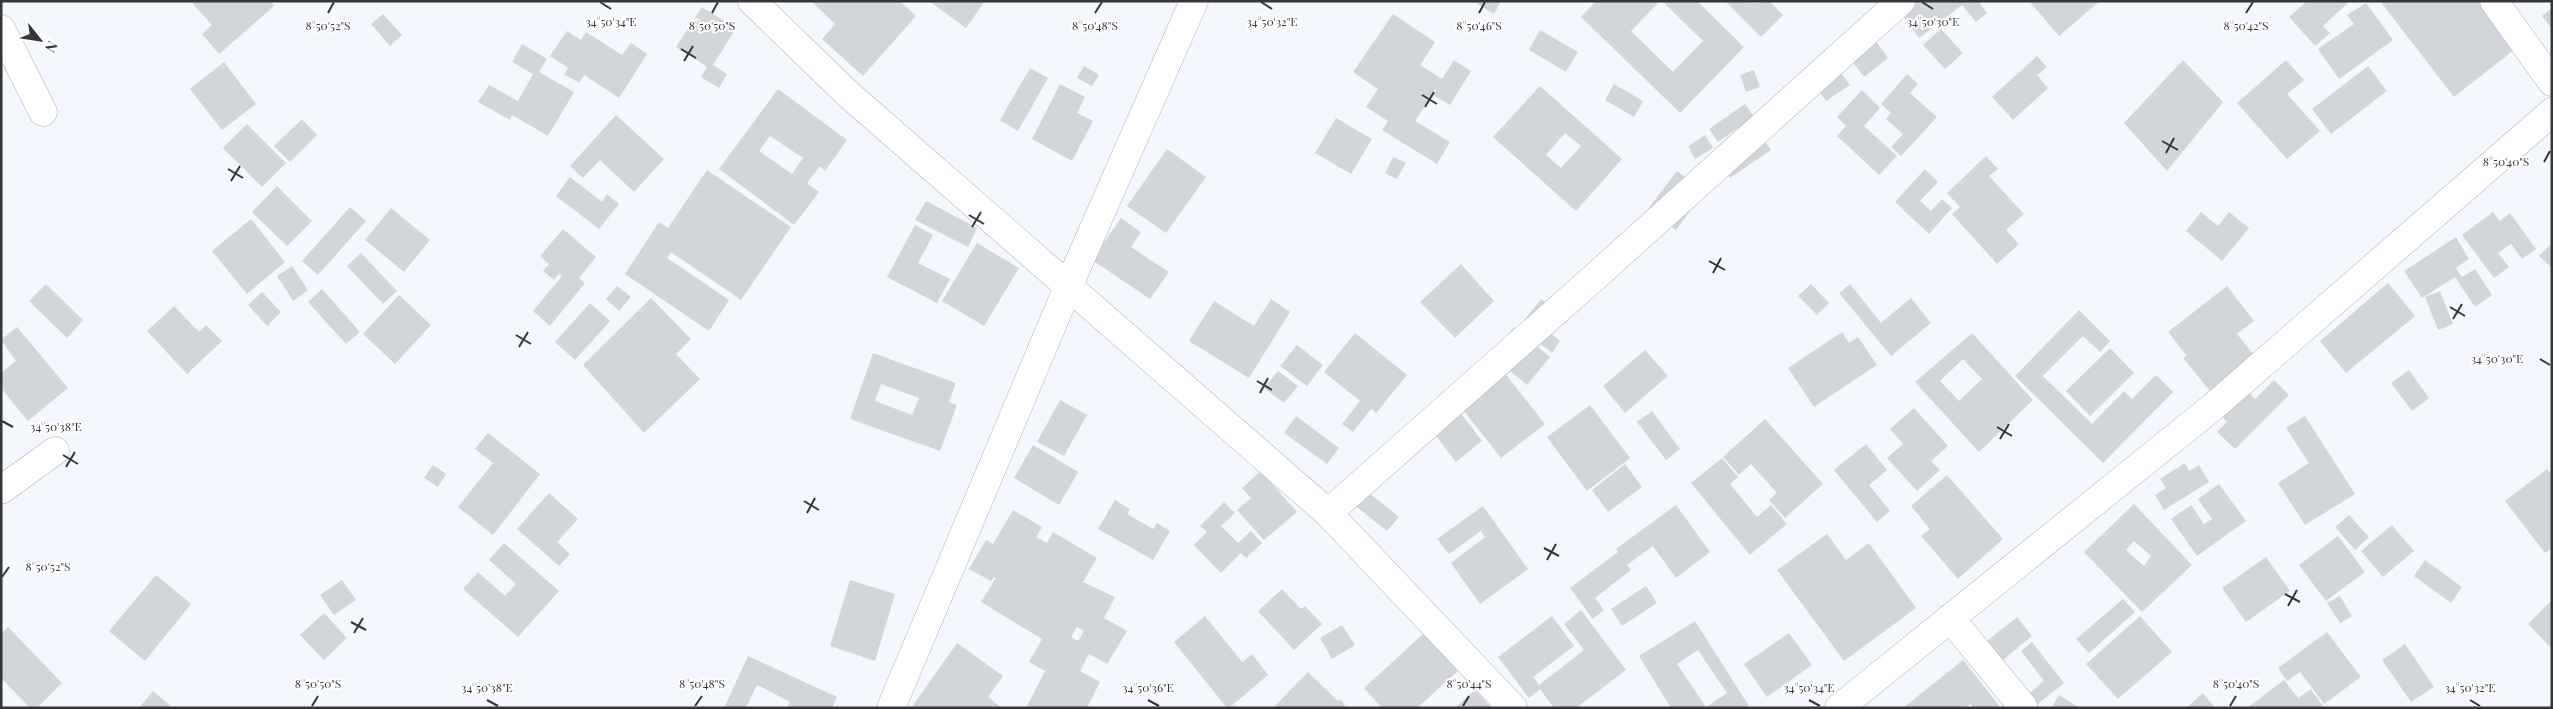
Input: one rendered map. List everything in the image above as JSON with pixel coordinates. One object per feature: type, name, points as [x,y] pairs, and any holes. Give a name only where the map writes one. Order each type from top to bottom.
[{"type":"street","points":[[752,1],[848,94],[1328,513],[1513,708]]},
{"type":"street","points":[[891,708],[1069,286],[1194,1]]},
{"type":"street","points":[[1328,513],[1597,275],[1901,1]]},
{"type":"street","points":[[2494,1],[2552,82]]},
{"type":"street","points":[[1,28],[43,112]]},
{"type":"street","points":[[1839,708],[2214,406],[2552,112]]},
{"type":"street","points":[[1,490],[55,451]]},
{"type":"street","points":[[1950,618],[2024,708]]},
{"type":"building","points":[[195,1],[271,1],[274,6],[219,54],[202,34],[212,25],[192,3]]},
{"type":"building","points":[[811,1],[900,1],[916,16],[863,76],[822,39],[835,24]]},
{"type":"building","points":[[929,1],[985,1],[966,28]]},
{"type":"building","points":[[1472,1],[1501,1],[1494,14]]},
{"type":"building","points":[[1596,1],[1656,1],[1658,3],[1631,31],[1673,72],[1703,41],[1662,1],[1697,1],[1744,47],[1680,113],[1581,17]]},
{"type":"building","points":[[1725,1],[1757,3],[1769,1],[1783,15],[1761,37]]},
{"type":"building","points":[[1892,1],[1978,1],[1987,13],[1976,22],[1962,5],[1919,38]]},
{"type":"building","points":[[2029,1],[2100,1],[2059,36]]},
{"type":"building","points":[[2307,1],[2350,1],[2323,26],[2330,33],[2315,46],[2289,17]]},
{"type":"building","points":[[2380,1],[2485,1],[2519,46],[2454,97]]},
{"type":"building","points":[[2366,3],[2393,40],[2339,79],[2318,49],[2354,24],[2347,15]]},
{"type":"building","points":[[702,7],[736,28],[713,65],[727,74],[719,88],[701,77],[707,67],[676,47]]},
{"type":"building","points":[[2552,8],[2552,29],[2542,16]]},
{"type":"building","points":[[383,14],[402,35],[390,46],[371,24]]},
{"type":"building","points":[[1393,14],[1435,42],[1420,65],[1442,79],[1454,60],[1471,71],[1450,105],[1433,95],[1439,84],[1415,121],[1450,142],[1437,164],[1382,130],[1388,121],[1366,107],[1378,89],[1353,72]]},
{"type":"building","points":[[1861,21],[1888,58],[1864,77],[1836,40]]},
{"type":"building","points":[[1941,29],[1963,53],[1945,69],[1923,45]]},
{"type":"building","points":[[1540,30],[1578,52],[1566,72],[1529,50]]},
{"type":"building","points":[[567,31],[581,40],[586,32],[622,55],[631,43],[647,54],[619,98],[584,75],[579,83],[564,74],[568,68],[550,56]]},
{"type":"building","points":[[522,44],[547,59],[539,72],[574,92],[548,136],[512,115],[510,120],[478,102],[489,85],[518,101],[533,74],[512,62]]},
{"type":"building","points":[[2037,56],[2047,67],[2037,75],[2048,88],[2013,120],[1992,97]]},
{"type":"building","points":[[2183,60],[2223,102],[2167,171],[2124,123]]},
{"type":"building","points":[[2286,60],[2304,80],[2287,94],[2320,131],[2287,159],[2237,103]]},
{"type":"building","points":[[224,62],[256,104],[222,130],[190,89]]},
{"type":"building","points":[[1084,66],[1099,75],[1092,86],[1077,78]]},
{"type":"building","points":[[2368,66],[2387,91],[2331,134],[2312,109]]},
{"type":"building","points":[[1030,68],[1048,78],[1018,131],[1000,120]]},
{"type":"building","points":[[1754,70],[1760,87],[1746,92],[1740,75]]},
{"type":"building","points":[[1841,73],[1850,85],[1826,101],[1808,75]]},
{"type":"building","points":[[1907,74],[1918,84],[1910,93],[1937,117],[1901,156],[1891,147],[1903,134],[1886,119],[1891,113],[1881,104]]},
{"type":"building","points":[[1060,84],[1085,97],[1077,113],[1093,121],[1072,161],[1032,139]]},
{"type":"building","points":[[1614,84],[1643,101],[1634,117],[1605,100]]},
{"type":"building","points":[[1540,86],[1622,159],[1576,211],[1493,137]],"holes":[[[1565,133],[1581,146],[1561,168],[1546,155]]]},
{"type":"building","points":[[778,89],[847,140],[825,171],[820,166],[807,183],[819,192],[794,225],[719,169]],"holes":[[[770,136],[803,158],[792,174],[759,151]]]},
{"type":"building","points":[[1862,90],[1880,108],[1864,126],[1897,156],[1879,175],[1837,136],[1846,126],[1837,117]]},
{"type":"building","points":[[1745,104],[1754,117],[1718,142],[1709,129]]},
{"type":"building","points":[[616,115],[664,159],[634,192],[600,160],[583,178],[570,166]]},
{"type":"building","points":[[1336,118],[1372,139],[1351,174],[1315,153]]},
{"type":"building","points":[[302,119],[317,135],[290,162],[274,146]]},
{"type":"building","points":[[247,124],[286,163],[262,187],[223,148]]},
{"type":"building","points":[[1753,124],[1771,150],[1730,178],[1712,152]]},
{"type":"building","points":[[1705,135],[1713,148],[1695,159],[1688,146]]},
{"type":"building","points":[[1167,149],[1206,177],[1166,233],[1127,206]]},
{"type":"building","points":[[1986,156],[1998,169],[1989,176],[2024,214],[2006,230],[2019,244],[1997,264],[1952,214],[1960,207],[1947,193]]},
{"type":"building","points":[[1393,157],[1406,163],[1397,179],[1385,173]]},
{"type":"building","points":[[1925,169],[1938,182],[1920,201],[1931,211],[1942,199],[1952,208],[1929,234],[1895,202]]},
{"type":"building","points":[[707,170],[791,227],[741,300],[671,252],[667,258],[729,300],[709,331],[625,274],[659,222],[668,228]]},
{"type":"building","points":[[1677,171],[1704,192],[1676,230],[1648,209]]},
{"type":"building","points":[[570,177],[602,202],[607,194],[619,204],[599,229],[556,196]]},
{"type":"building","points":[[277,186],[312,221],[287,246],[252,212]]},
{"type":"building","points":[[926,201],[977,228],[968,247],[915,220]]},
{"type":"building","points":[[350,207],[366,221],[318,275],[302,261]]},
{"type":"building","points":[[391,208],[430,240],[404,272],[365,240]]},
{"type":"building","points":[[2201,212],[2218,226],[2229,212],[2249,228],[2222,261],[2186,231]]},
{"type":"building","points":[[2493,212],[2500,221],[2510,213],[2536,249],[2522,259],[2511,244],[2498,253],[2509,267],[2494,278],[2462,235]]},
{"type":"building","points":[[1121,218],[1141,232],[1131,247],[1169,272],[1150,299],[1092,260]]},
{"type":"building","points":[[251,219],[285,262],[247,294],[212,251]]},
{"type":"building","points":[[915,225],[933,235],[918,263],[950,279],[937,303],[887,277]]},
{"type":"building","points":[[563,229],[596,257],[579,278],[585,283],[550,326],[533,311],[562,276],[559,274],[554,280],[543,271],[549,264],[540,256]]},
{"type":"building","points":[[2456,237],[2469,259],[2456,268],[2462,277],[2475,269],[2492,295],[2475,307],[2455,277],[2422,298],[2404,271]]},
{"type":"building","points":[[977,243],[1019,268],[984,326],[942,301]]},
{"type":"building","points":[[2552,243],[2552,268],[2539,256]]},
{"type":"building","points":[[361,253],[397,291],[383,304],[347,266]]},
{"type":"building","points":[[1461,264],[1494,301],[1455,338],[1420,302]]},
{"type":"building","points":[[292,266],[308,290],[293,301],[277,276]]},
{"type":"building","points":[[2388,283],[2415,316],[2346,373],[2320,341]]},
{"type":"building","points":[[46,284],[83,320],[67,338],[29,301]]},
{"type":"building","points":[[1811,284],[1829,303],[1817,315],[1798,296]]},
{"type":"building","points":[[1850,284],[1881,323],[1911,298],[1931,323],[1891,356],[1839,293]]},
{"type":"building","points":[[617,286],[631,297],[619,311],[606,299]]},
{"type":"building","points":[[2227,286],[2254,321],[2237,334],[2254,355],[2210,391],[2183,358],[2187,356],[2168,332]]},
{"type":"building","points":[[322,289],[360,332],[346,344],[308,302]]},
{"type":"building","points":[[2440,291],[2453,324],[2438,330],[2425,297]]},
{"type":"building","points":[[262,292],[281,312],[267,326],[248,305]]},
{"type":"building","points":[[399,295],[431,325],[395,364],[363,334]]},
{"type":"building","points":[[651,298],[691,339],[676,354],[700,379],[644,433],[583,365]]},
{"type":"building","points":[[1271,299],[1290,312],[1249,378],[1189,341],[1214,301],[1254,326]]},
{"type":"building","points":[[1541,299],[1557,312],[1544,328],[1560,341],[1552,353],[1519,327]]},
{"type":"building","points":[[590,303],[610,321],[575,360],[555,342]]},
{"type":"building","points":[[174,306],[199,332],[206,325],[222,341],[187,374],[147,331]]},
{"type":"building","points":[[2079,310],[2110,341],[2100,352],[2083,336],[2043,376],[2092,424],[2124,391],[2132,399],[2156,375],[2173,392],[2103,463],[2015,376]]},
{"type":"building","points":[[17,327],[68,388],[28,421],[1,388],[1,373],[16,361],[1,340]]},
{"type":"building","points":[[1514,327],[1550,357],[1527,385],[1491,355]]},
{"type":"building","points":[[1842,332],[1849,343],[1858,337],[1877,365],[1814,407],[1788,368]]},
{"type":"building","points":[[1355,333],[1407,375],[1376,413],[1371,409],[1353,432],[1342,424],[1360,401],[1324,372]]},
{"type":"building","points":[[1972,333],[2033,400],[1979,452],[1915,382]],"holes":[[[1963,359],[1982,379],[1959,401],[1940,381]]]},
{"type":"building","points":[[1297,345],[1323,365],[1307,386],[1280,366]]},
{"type":"building","points":[[2110,348],[2134,373],[2090,416],[2066,391]]},
{"type":"building","points":[[1645,350],[1668,376],[1625,413],[1603,386]]},
{"type":"building","points":[[873,353],[956,383],[949,402],[957,405],[940,451],[850,419]],"holes":[[[881,384],[919,398],[912,415],[875,401]]]},
{"type":"building","points":[[1493,358],[1545,424],[1501,458],[1449,392]]},
{"type":"building","points":[[2409,370],[2429,398],[2412,411],[2391,383]]},
{"type":"building","points":[[1278,371],[1298,386],[1284,403],[1264,388]]},
{"type":"building","points":[[2274,380],[2289,395],[2235,449],[2217,432],[2227,422],[2222,416],[2247,391],[2255,399]]},
{"type":"building","points":[[1448,397],[1482,441],[1456,462],[1422,418]]},
{"type":"building","points":[[1060,400],[1087,415],[1064,456],[1037,442]]},
{"type":"building","points":[[1590,405],[1630,458],[1587,491],[1547,437]]},
{"type":"building","points":[[1914,408],[1948,446],[1931,461],[1940,470],[1917,491],[1887,458],[1903,444],[1890,429]]},
{"type":"building","points":[[1652,411],[1680,449],[1666,460],[1637,422]]},
{"type":"building","points":[[1296,416],[1339,448],[1327,464],[1284,433]]},
{"type":"building","points":[[2305,416],[2355,494],[2305,525],[2278,483],[2309,463],[2286,428]]},
{"type":"building","points":[[1765,419],[1823,484],[1785,518],[1769,500],[1777,493],[1751,464],[1739,475],[1723,457]]},
{"type":"building","points":[[488,433],[540,474],[493,535],[458,507],[493,463],[475,449]]},
{"type":"building","points":[[1866,444],[1887,470],[1869,485],[1890,511],[1877,522],[1834,470]]},
{"type":"building","points":[[1033,445],[1078,472],[1059,505],[1014,478]]},
{"type":"building","points":[[1722,458],[1738,477],[1730,484],[1757,517],[1771,505],[1787,524],[1750,555],[1691,483]]},
{"type":"building","points":[[2185,463],[2189,471],[2199,465],[2209,482],[2164,510],[2155,495],[2166,488],[2160,479]]},
{"type":"building","points":[[1625,464],[1642,487],[1608,512],[1592,490]]},
{"type":"building","points":[[433,465],[446,474],[438,487],[424,478]]},
{"type":"building","points":[[2547,469],[2552,475],[2552,548],[2545,553],[2505,501]]},
{"type":"building","points":[[1261,471],[1297,512],[1264,540],[1237,510],[1251,498],[1242,488]]},
{"type":"building","points":[[1947,475],[2003,539],[1958,579],[1921,536],[1930,529],[1911,506]]},
{"type":"building","points":[[2219,484],[2246,521],[2197,556],[2171,519],[2191,505],[2204,524],[2212,519],[2198,499]]},
{"type":"building","points":[[1360,486],[1399,517],[1387,531],[1348,500]]},
{"type":"building","points":[[549,493],[578,519],[557,542],[570,554],[559,566],[517,529]]},
{"type":"building","points":[[1115,500],[1130,509],[1127,514],[1153,529],[1157,523],[1170,531],[1153,560],[1098,529]]},
{"type":"building","points":[[1224,502],[1235,513],[1221,526],[1238,543],[1251,531],[1262,543],[1246,558],[1241,553],[1221,573],[1194,545],[1207,532],[1200,526]]},
{"type":"building","points":[[2134,504],[2192,565],[2142,612],[2084,552]],"holes":[[[2134,541],[2151,556],[2144,566],[2126,550]]]},
{"type":"building","points":[[1676,505],[1710,552],[1676,578],[1653,546],[1627,565],[1631,570],[1595,598],[1604,610],[1593,619],[1570,588],[1618,552],[1616,549]]},
{"type":"building","points":[[1483,506],[1528,569],[1480,604],[1451,563],[1485,537],[1481,531],[1449,554],[1437,539]]},
{"type":"building","points":[[1013,510],[1042,527],[1036,537],[1047,543],[1053,532],[1097,558],[1083,582],[1115,597],[1104,618],[1127,631],[1107,664],[1089,654],[1080,671],[1100,682],[1087,708],[1026,708],[1045,671],[1029,662],[1042,639],[981,602],[996,578],[994,577],[991,581],[969,569],[986,540],[993,544]],"holes":[[[1077,627],[1084,631],[1078,641],[1071,637]]]},
{"type":"building","points":[[2349,515],[2369,537],[2355,550],[2335,527]]},
{"type":"building","points":[[2392,525],[2414,551],[2383,577],[2361,551]]},
{"type":"building","points":[[1827,534],[1846,560],[1869,543],[1916,608],[1844,661],[1777,570]]},
{"type":"building","points":[[2338,536],[2365,572],[2326,601],[2299,565]]},
{"type":"building","points":[[504,543],[559,591],[518,637],[463,589],[478,572],[505,596],[516,584],[489,560]]},
{"type":"building","points":[[2266,557],[2290,591],[2246,622],[2222,588]]},
{"type":"building","points":[[2425,560],[2462,587],[2451,603],[2414,576]]},
{"type":"building","points":[[156,575],[191,604],[145,661],[109,631]]},
{"type":"building","points":[[342,580],[356,600],[334,615],[320,595]]},
{"type":"building","points":[[850,580],[895,594],[875,661],[830,646]]},
{"type":"building","points":[[1646,586],[1657,603],[1622,626],[1611,609]]},
{"type":"building","points":[[1282,589],[1301,609],[1305,606],[1322,624],[1294,650],[1258,611]]},
{"type":"building","points":[[2340,596],[2352,616],[2340,623],[2327,603]]},
{"type":"building","points":[[2123,599],[2135,612],[2089,653],[2076,639]]},
{"type":"building","points":[[2552,600],[2552,649],[2528,624]]},
{"type":"building","points":[[1581,610],[1626,670],[1576,708],[1554,708],[1540,689],[1529,698],[1498,657],[1552,616],[1574,646],[1533,677],[1539,685],[1584,650],[1564,624]]},
{"type":"building","points":[[324,613],[347,638],[324,660],[300,635]]},
{"type":"building","points":[[1205,616],[1242,662],[1252,654],[1268,675],[1229,708],[1227,708],[1174,642]]},
{"type":"building","points":[[2140,616],[2172,652],[2118,699],[2086,664]]},
{"type":"building","points":[[2017,617],[2032,636],[2003,660],[2030,693],[2044,681],[2021,651],[2032,642],[2064,683],[2033,708],[1978,648]]},
{"type":"building","points":[[1695,621],[1749,706],[1747,708],[1671,708],[1639,656]],"holes":[[[1698,650],[1727,693],[1706,707],[1677,664]]]},
{"type":"building","points":[[1342,625],[1355,645],[1332,659],[1320,638]]},
{"type":"building","points":[[8,627],[62,683],[37,708],[30,708],[1,678],[1,634]]},
{"type":"building","points":[[2327,632],[2361,677],[2324,704],[2300,672],[2287,681],[2278,668]]},
{"type":"building","points":[[1789,633],[1812,665],[1767,697],[1744,664]]},
{"type":"building","points":[[1423,634],[1458,671],[1417,708],[1382,708],[1364,688]]},
{"type":"building","points":[[957,643],[1003,676],[988,697],[1002,708],[911,708]]},
{"type":"building","points":[[2405,644],[2434,687],[2411,702],[2382,660]]},
{"type":"building","points":[[748,656],[837,697],[832,708],[787,708],[790,702],[757,685],[746,708],[724,708]]},
{"type":"building","points":[[1963,660],[2001,708],[1974,708],[1970,704],[1965,708],[1903,708]]},
{"type":"building","points":[[1308,672],[1338,701],[1341,699],[1346,708],[1273,708]]},
{"type":"building","points":[[2284,680],[2298,698],[2311,689],[2324,708],[2247,708]]},
{"type":"building","points":[[1475,690],[1492,708],[1455,708]]},
{"type":"building","points":[[153,691],[173,708],[139,708]]},
{"type":"building","points":[[2203,693],[2215,708],[2186,708]]},
{"type":"building","points":[[2059,695],[2080,708],[2051,708]]}]
